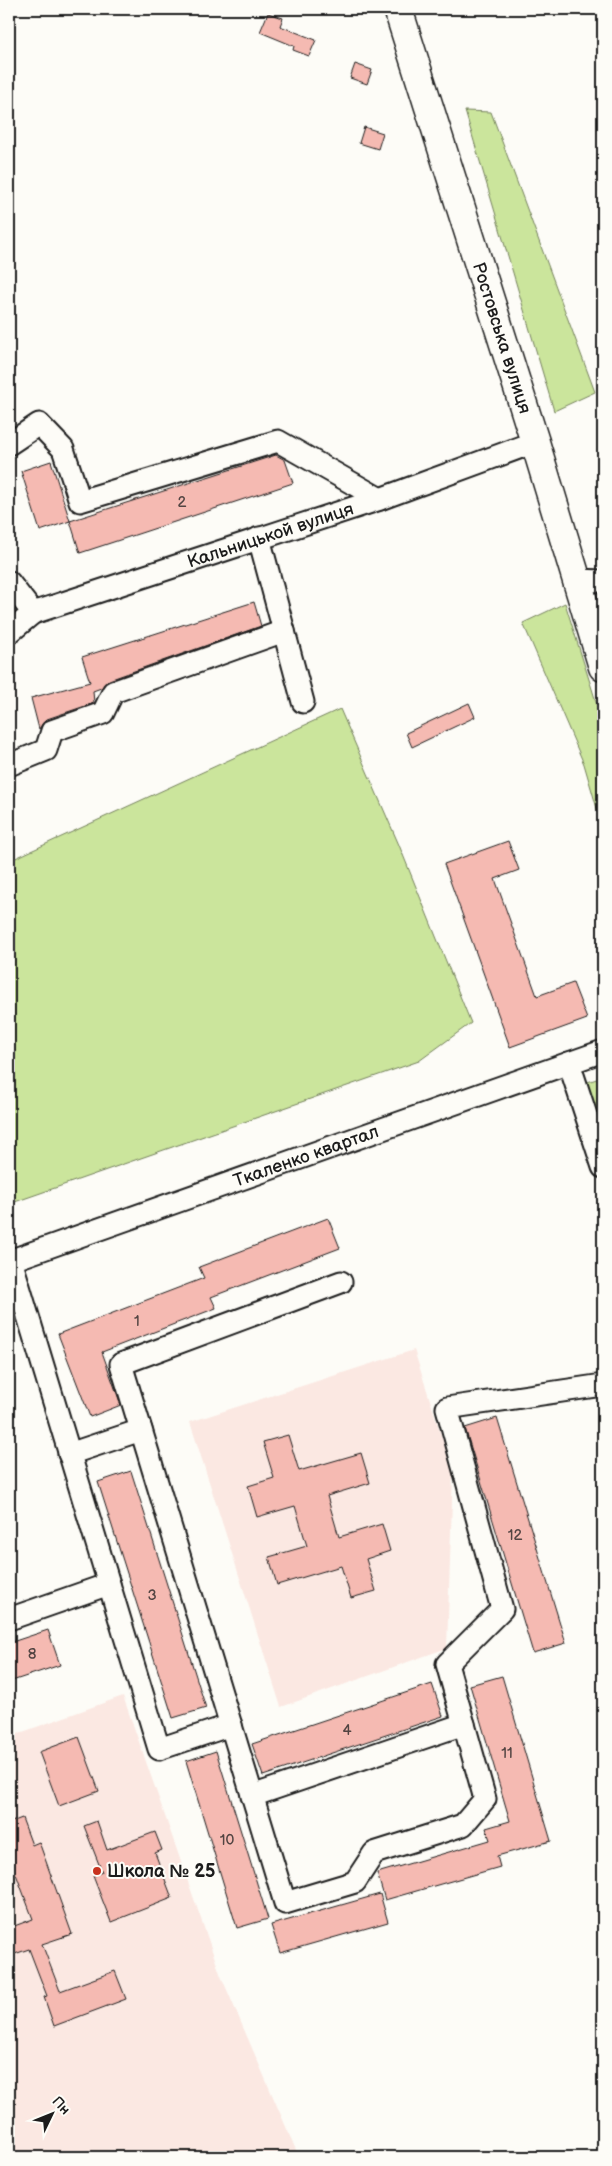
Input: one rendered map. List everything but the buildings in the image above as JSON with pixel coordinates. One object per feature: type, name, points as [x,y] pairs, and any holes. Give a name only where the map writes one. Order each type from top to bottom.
[{"type":"highway","name":"Ростовська вулиця","points":[[398,9],[535,442],[603,667]]},
{"type":"street","points":[[9,444],[39,424],[63,449],[80,501],[278,442],[380,499]]},
{"type":"street","name":"Кальницькой вулиця","points":[[9,633],[33,613],[380,499],[535,442]]},
{"type":"street","points":[[259,538],[303,702]]},
{"type":"street","points":[[576,580],[603,581]]},
{"type":"street","points":[[9,582],[33,613]]},
{"type":"street","points":[[9,765],[46,750],[52,731],[103,713],[113,692],[284,631]]},
{"type":"street","name":"Ткаленко квартал","points":[[10,1260],[603,1051]]},
{"type":"street","points":[[569,1063],[603,1167]]},
{"type":"street","points":[[10,1260],[159,1749],[231,1725]]},
{"type":"street","points":[[341,1282],[121,1364],[285,1903],[355,1882],[374,1853],[463,1825],[485,1799],[447,1664],[502,1609],[447,1408],[603,1385]]},
{"type":"street","points":[[70,1454],[141,1430]]},
{"type":"street","points":[[9,1619],[109,1584]]},
{"type":"street","points":[[252,1796],[464,1724]]},
{"type":"shaded area","points":[[414,1350],[453,1472],[447,1648],[281,1707],[190,1422]]},
{"type":"shaded area","name":"Школа № 25","points":[[123,1696],[221,1976],[299,2157],[9,2157],[9,1766],[11,1765],[17,1734]]},
{"type":"green space","points":[[465,111],[491,112],[595,392],[554,411]]},
{"type":"green space","points":[[565,603],[603,724],[603,829],[584,764],[523,623]]},
{"type":"green space","points":[[340,709],[399,845],[471,1023],[419,1061],[9,1204],[9,861]]},
{"type":"green space","points":[[603,1077],[603,1147],[581,1084]]},
{"type":"place","name":"Школа № 25","points":[[97,1871]]}]
